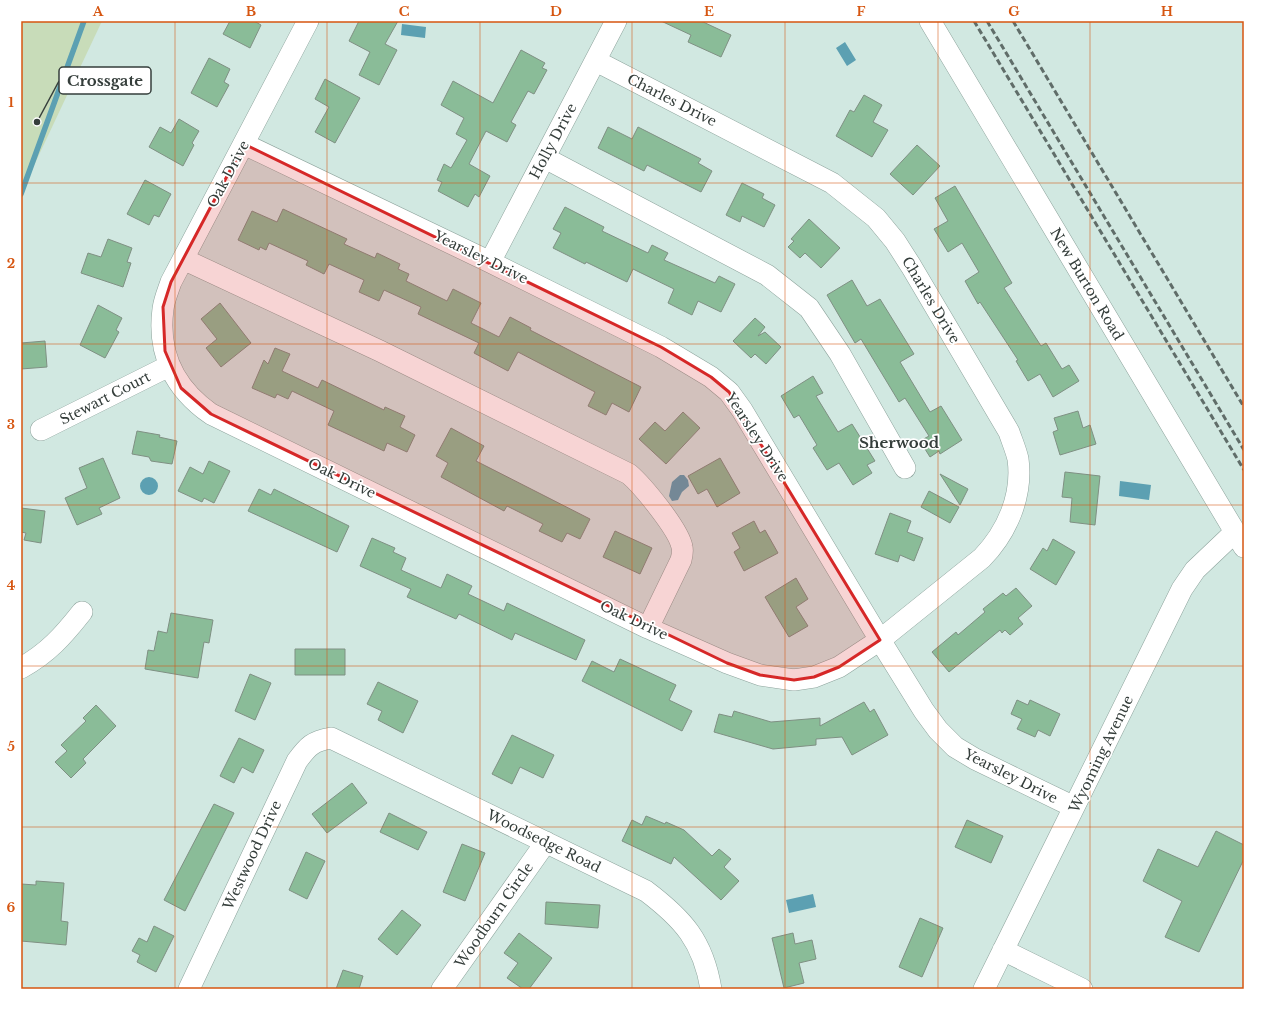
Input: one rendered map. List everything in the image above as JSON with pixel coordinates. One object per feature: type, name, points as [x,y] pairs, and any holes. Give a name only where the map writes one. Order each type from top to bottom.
[{"type":"street","name":"Oak Drive","points":[[308,21],[171,282],[163,308],[161,332],[170,366],[181,388],[195,403],[212,414],[648,628],[727,663],[760,675],[794,680],[814,677],[839,667],[880,640]]},
{"type":"street","name":"Holly Drive","points":[[490,262],[616,21]]},
{"type":"street","name":"New Burton Road","points":[[930,21],[1239,539]]},
{"type":"street","name":"Charles Drive","points":[[596,61],[832,183],[876,218],[895,241],[911,266],[1009,432],[1017,458],[1019,480],[1006,528],[999,539],[982,558],[880,640]]},
{"type":"street","name":"Yearsley Drive","points":[[244,144],[490,262],[661,347],[711,377],[729,392],[753,427],[880,640],[924,711],[938,730],[955,747],[975,759],[1074,807]]},
{"type":"street","points":[[545,158],[767,275],[809,308],[840,354],[905,468]]},
{"type":"street","points":[[183,259],[380,351],[629,474],[640,484],[679,537],[683,548],[681,560],[648,628]]},
{"type":"street","name":"Stewart Court","points":[[41,430],[170,366]]},
{"type":"street","name":"Wyoming Avenue","points":[[984,989],[1182,589],[1195,570],[1239,539]]},
{"type":"street","points":[[21,668],[40,657],[60,640],[82,612]]},
{"type":"street","name":"Woodsedge Road","points":[[331,738],[646,891],[671,910],[692,935],[707,969],[711,989]]},
{"type":"street","name":"Westwood Drive","points":[[189,989],[298,761],[307,747],[319,740],[331,738]]},
{"type":"street","name":"Woodburn Circle","points":[[442,989],[546,842]]},
{"type":"street","points":[[1003,950],[1082,989]]},
{"type":"highlighted area","points":[[244,144],[661,347],[711,377],[729,392],[880,640],[839,667],[814,677],[794,680],[760,675],[727,663],[211,414],[181,388],[165,351],[163,307],[171,282]]},
{"type":"green space","points":[[21,21],[102,21],[21,193]]},
{"type":"water","points":[[402,24],[426,27],[425,38],[401,35]]},
{"type":"water","points":[[845,42],[856,60],[847,66],[836,48]]},
{"type":"water","points":[[680,475],[684,475],[688,480],[689,486],[682,492],[678,500],[672,501],[669,496],[672,482]]},
{"type":"water","points":[[145,477],[153,477],[158,482],[156,493],[153,495],[145,495],[140,490],[140,482]]},
{"type":"water","points":[[1120,481],[1151,485],[1149,500],[1119,496]]},
{"type":"water","points":[[813,894],[816,907],[789,913],[786,900]]},
{"type":"building","points":[[230,21],[254,21],[261,25],[250,48],[223,34]]},
{"type":"building","points":[[359,21],[398,21],[385,44],[397,50],[379,85],[359,75],[370,52],[349,41]]},
{"type":"building","points":[[661,21],[701,21],[731,35],[721,57],[688,42],[691,35]]},
{"type":"building","points":[[521,50],[545,63],[542,68],[547,70],[534,94],[528,91],[511,122],[516,125],[507,142],[486,131],[469,164],[490,176],[479,197],[475,194],[468,207],[438,191],[442,182],[437,180],[444,164],[451,168],[467,140],[456,134],[464,118],[441,105],[453,81],[493,103]]},
{"type":"building","points":[[209,58],[230,69],[224,82],[229,85],[217,107],[191,93]]},
{"type":"building","points":[[325,79],[360,98],[335,143],[315,132],[329,107],[315,99]]},
{"type":"building","points":[[864,95],[882,105],[873,122],[888,130],[872,157],[836,136],[850,110],[854,112]]},
{"type":"building","points":[[179,119],[199,131],[192,143],[194,145],[183,166],[149,147],[160,127],[171,133]]},
{"type":"building","points":[[608,127],[632,139],[638,127],[701,159],[698,163],[712,171],[701,192],[647,165],[644,171],[598,148]]},
{"type":"building","points":[[917,145],[940,166],[913,195],[890,174]]},
{"type":"building","points":[[145,180],[171,194],[159,217],[154,215],[149,225],[127,214]]},
{"type":"building","points":[[742,183],[764,194],[762,198],[775,205],[764,227],[742,216],[740,222],[726,215]]},
{"type":"building","points":[[955,186],[1012,283],[1004,288],[1041,346],[1046,343],[1062,369],[1069,365],[1079,381],[1053,397],[1040,374],[1028,381],[1016,361],[1018,360],[980,302],[978,304],[965,281],[979,272],[962,243],[948,252],[934,229],[948,221],[935,198]]},
{"type":"building","points":[[565,207],[604,227],[602,231],[648,253],[652,245],[668,253],[664,260],[715,283],[719,276],[735,284],[721,312],[698,301],[692,315],[668,303],[674,289],[633,269],[627,282],[553,248],[561,233],[553,229]]},
{"type":"building","points":[[283,209],[347,239],[344,244],[375,258],[377,253],[400,264],[398,269],[409,274],[406,281],[447,301],[453,289],[481,303],[471,323],[499,337],[510,317],[531,328],[530,330],[641,387],[629,412],[612,403],[606,415],[588,406],[595,392],[518,352],[508,371],[474,353],[479,343],[418,314],[421,307],[384,290],[379,301],[359,292],[364,280],[329,264],[324,274],[306,265],[308,261],[269,243],[266,250],[260,247],[259,250],[238,240],[252,211],[277,222]]},
{"type":"building","points":[[809,219],[840,248],[821,268],[805,253],[800,258],[788,247],[794,241],[791,239]]},
{"type":"building","points":[[108,239],[132,248],[127,262],[131,263],[123,287],[81,273],[88,253],[101,257]]},
{"type":"building","points":[[852,280],[867,306],[880,299],[914,354],[900,362],[930,412],[941,406],[962,440],[940,454],[939,451],[930,457],[920,441],[929,436],[905,398],[899,402],[861,339],[855,343],[827,295]]},
{"type":"building","points":[[220,303],[251,343],[221,367],[206,348],[217,339],[201,319]]},
{"type":"building","points":[[98,305],[122,318],[116,330],[119,332],[105,358],[80,345]]},
{"type":"building","points":[[755,318],[765,327],[758,336],[765,332],[781,347],[766,364],[755,354],[751,358],[733,341]]},
{"type":"building","points":[[45,341],[47,367],[21,369],[21,343]]},
{"type":"building","points":[[275,348],[290,354],[282,371],[318,388],[322,380],[384,410],[385,407],[405,416],[400,427],[415,435],[407,452],[387,443],[384,451],[328,425],[334,411],[292,391],[288,399],[277,394],[275,398],[252,388],[264,360],[268,364]]},
{"type":"building","points":[[813,376],[823,393],[816,396],[838,432],[852,424],[875,461],[867,465],[872,473],[853,485],[839,463],[827,470],[813,448],[817,445],[799,415],[794,418],[781,396]]},
{"type":"building","points":[[1078,411],[1083,428],[1090,425],[1096,444],[1060,455],[1053,432],[1058,430],[1054,418]]},
{"type":"building","points":[[683,412],[700,428],[666,464],[639,439],[655,422],[665,431]]},
{"type":"building","points":[[451,428],[484,446],[476,461],[590,519],[580,539],[567,533],[562,542],[539,531],[543,524],[507,506],[504,511],[441,477],[448,463],[436,456]]},
{"type":"building","points":[[137,431],[160,435],[159,437],[177,441],[172,464],[151,461],[149,457],[132,454]]},
{"type":"building","points":[[103,458],[120,498],[99,508],[102,514],[77,525],[65,498],[87,488],[79,468]]},
{"type":"building","points":[[720,458],[740,493],[717,507],[707,489],[698,494],[688,476]]},
{"type":"building","points":[[209,461],[230,471],[214,503],[204,498],[202,502],[178,491],[190,467],[203,474]]},
{"type":"building","points":[[1065,472],[1100,476],[1095,525],[1070,522],[1072,498],[1062,497]]},
{"type":"building","points":[[940,474],[968,489],[960,505]]},
{"type":"building","points":[[259,489],[271,495],[274,489],[349,526],[337,552],[248,511]]},
{"type":"building","points":[[929,491],[959,507],[950,523],[921,507]]},
{"type":"building","points":[[21,508],[45,511],[41,543],[24,540],[26,533],[21,532]]},
{"type":"building","points":[[890,513],[911,521],[907,532],[923,538],[914,561],[900,555],[898,562],[875,554]]},
{"type":"building","points":[[754,521],[760,533],[765,530],[778,553],[744,571],[734,552],[740,548],[732,533]]},
{"type":"building","points":[[615,531],[652,548],[640,574],[603,557]]},
{"type":"building","points":[[372,538],[395,548],[393,552],[406,558],[401,570],[441,588],[447,574],[472,586],[468,594],[504,611],[507,603],[585,640],[576,660],[515,633],[512,640],[459,614],[456,619],[407,597],[411,589],[360,566]]},
{"type":"building","points":[[1053,539],[1075,552],[1056,585],[1030,569],[1043,548],[1047,551]]},
{"type":"building","points":[[796,578],[808,599],[796,607],[808,626],[789,637],[765,597]]},
{"type":"building","points":[[1016,588],[1032,606],[1018,618],[1023,624],[1010,635],[1005,630],[1002,633],[1000,630],[949,672],[932,652],[956,632],[958,635],[985,612],[983,609],[1003,593],[1006,596]]},
{"type":"building","points":[[171,613],[213,620],[209,643],[204,642],[198,678],[145,669],[148,650],[154,651],[158,631],[167,633]]},
{"type":"building","points":[[295,649],[345,649],[345,675],[295,675]]},
{"type":"building","points":[[620,659],[676,685],[669,700],[692,711],[682,731],[582,681],[592,661],[614,672]]},
{"type":"building","points":[[250,674],[271,683],[255,720],[235,711]]},
{"type":"building","points":[[378,682],[418,701],[403,733],[378,720],[382,711],[367,704]]},
{"type":"building","points":[[1017,700],[1028,705],[1030,700],[1060,714],[1050,736],[1038,730],[1035,737],[1017,729],[1022,719],[1011,714]]},
{"type":"building","points":[[864,702],[870,712],[874,709],[888,735],[852,755],[842,737],[816,739],[816,745],[773,749],[714,732],[719,714],[732,717],[734,711],[771,722],[820,718],[820,726]]},
{"type":"building","points":[[96,705],[116,726],[83,759],[86,763],[71,778],[55,762],[67,751],[61,745],[86,721],[83,718]]},
{"type":"building","points":[[512,735],[554,755],[543,778],[520,767],[512,784],[492,774]]},
{"type":"building","points":[[239,738],[264,750],[253,773],[242,767],[234,783],[220,776]]},
{"type":"building","points":[[352,783],[367,803],[327,833],[312,814]]},
{"type":"building","points":[[214,804],[234,813],[185,911],[164,900]]},
{"type":"building","points":[[389,813],[427,832],[418,850],[380,832]]},
{"type":"building","points":[[646,816],[665,824],[666,822],[684,830],[712,856],[719,849],[731,859],[724,867],[739,881],[721,900],[674,857],[671,864],[622,841],[632,820],[642,825]]},
{"type":"building","points":[[967,820],[1003,836],[991,863],[955,847]]},
{"type":"building","points":[[1216,831],[1244,845],[1244,859],[1199,952],[1165,937],[1182,901],[1143,881],[1158,849],[1198,867]]},
{"type":"building","points":[[462,844],[485,853],[465,901],[443,892]]},
{"type":"building","points":[[306,852],[325,861],[307,899],[289,890]]},
{"type":"building","points":[[36,881],[64,883],[61,921],[68,922],[66,945],[21,941],[21,884],[36,885]]},
{"type":"building","points":[[546,902],[600,905],[598,928],[545,924]]},
{"type":"building","points":[[402,910],[421,925],[397,955],[378,939]]},
{"type":"building","points":[[920,918],[943,928],[922,977],[899,967]]},
{"type":"building","points":[[154,926],[174,936],[156,972],[137,962],[140,955],[132,951],[139,938],[147,942]]},
{"type":"building","points":[[519,933],[552,958],[529,989],[523,989],[507,978],[518,963],[504,953]]},
{"type":"building","points":[[793,933],[795,944],[812,940],[816,959],[799,963],[804,983],[784,988],[772,938]]},
{"type":"building","points":[[343,970],[363,976],[359,989],[336,989]]},
{"type":"waterway","points":[[21,194],[84,21]]},
{"type":"railway","points":[[974,21],[1244,470]]},
{"type":"railway","points":[[987,21],[1244,450]]},
{"type":"railway","points":[[1013,21],[1244,407]]},
{"type":"place","name":"Crossgate","points":[[37,122]]},
{"type":"district","name":"Sherwood","points":[[899,442]]}]
